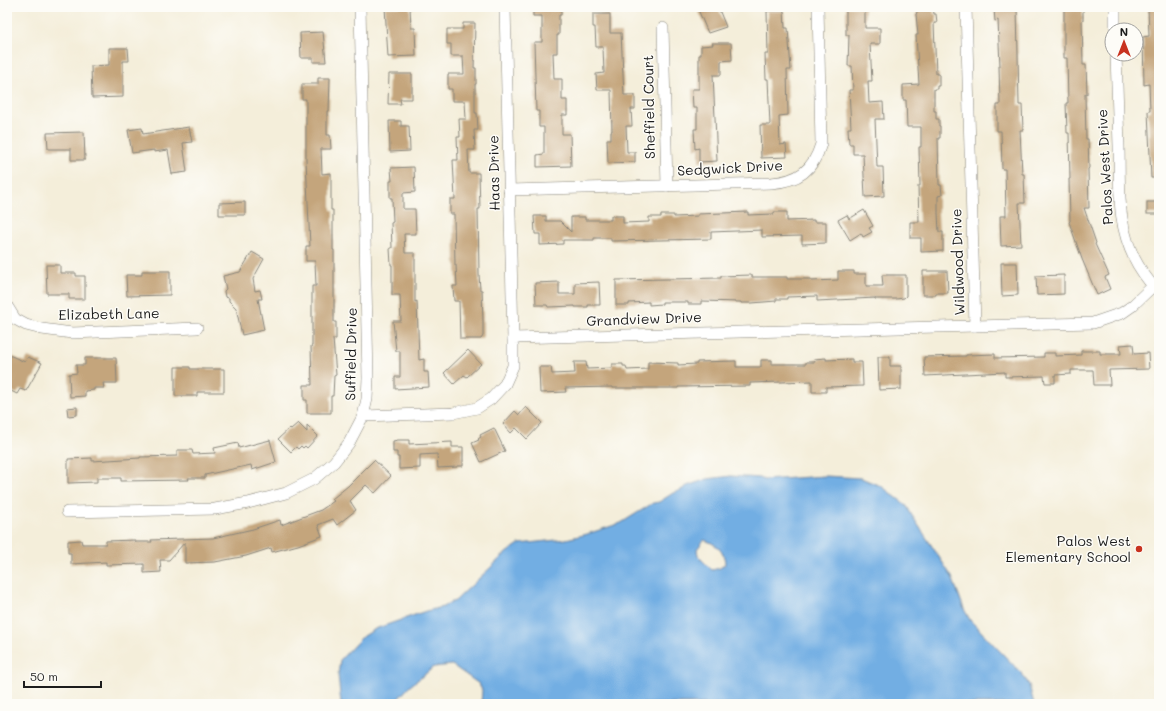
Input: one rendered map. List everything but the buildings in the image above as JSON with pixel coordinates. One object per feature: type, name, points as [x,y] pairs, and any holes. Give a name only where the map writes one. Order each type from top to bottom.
[{"type":"street","name":"Suffield Drive","points":[[67,512],[214,509],[248,503],[286,493],[314,479],[334,462],[348,443],[363,416],[367,399],[368,378],[360,7]]},
{"type":"street","name":"Haas Drive","points":[[505,7],[513,338]]},
{"type":"street","name":"Sedgwick Drive","points":[[509,190],[783,182],[793,180],[809,168],[815,160],[821,144],[818,7]]},
{"type":"street","name":"Wildwood Drive","points":[[966,7],[975,326],[1093,323],[1122,313],[1156,289]]},
{"type":"street","points":[[1115,7],[1115,22]]},
{"type":"street","name":"Sheffield Court","points":[[663,28],[667,186]]},
{"type":"street","name":"Palos West Drive","points":[[1116,62],[1121,216],[1123,230],[1129,247],[1142,272],[1156,289]]},
{"type":"street","name":"Elizabeth Lane","points":[[7,306],[15,319],[26,325],[72,333],[197,328]]},
{"type":"street","name":"Grandview Drive","points":[[513,338],[975,326]]},
{"type":"street","points":[[363,416],[453,413],[477,408],[490,399],[505,384],[513,366],[513,338]]},
{"type":"water","points":[[731,476],[760,478],[764,480],[825,476],[861,478],[881,486],[905,504],[908,508],[952,577],[964,609],[970,620],[1023,675],[1029,685],[1034,704],[481,704],[482,690],[479,684],[452,665],[434,667],[410,686],[393,704],[341,704],[338,675],[340,660],[361,638],[375,629],[426,611],[443,607],[455,601],[506,553],[519,544],[566,539],[621,523],[653,503],[659,502],[687,486],[707,479]],"holes":[[[704,540],[719,548],[725,559],[725,564],[720,568],[712,570],[698,556],[697,549]]]},
{"type":"place","name":"Palos West Elementary School","points":[[1139,549]]}]
